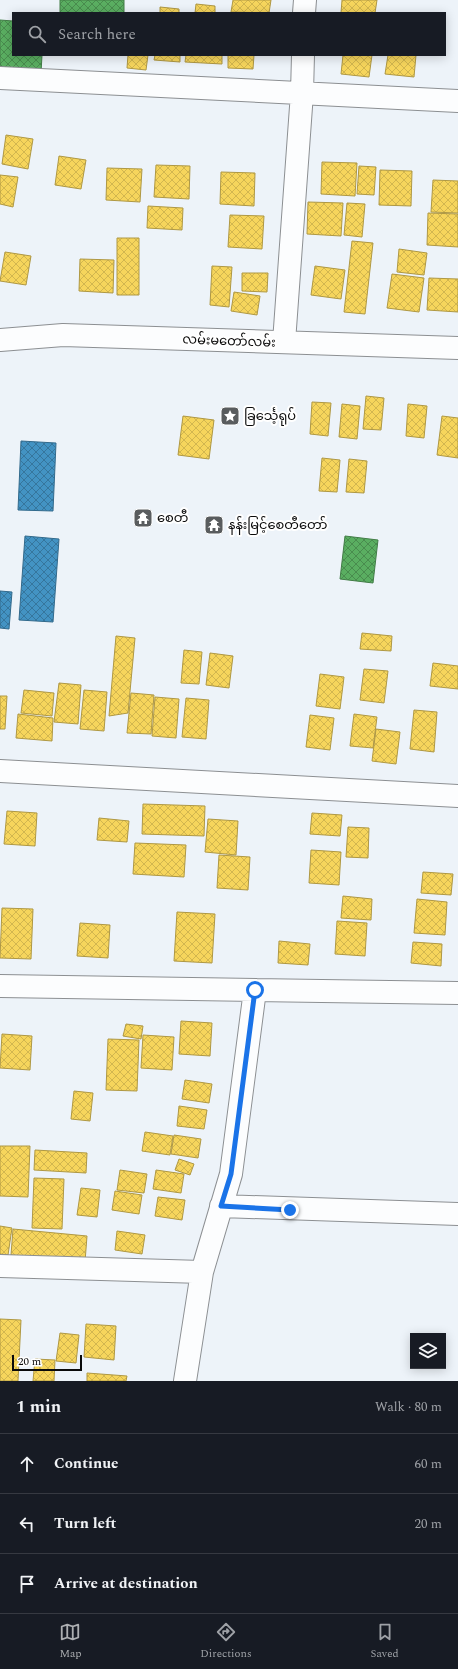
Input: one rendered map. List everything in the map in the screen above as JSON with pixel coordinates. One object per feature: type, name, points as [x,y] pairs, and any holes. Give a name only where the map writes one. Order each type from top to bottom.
[{"type":"street","points":[[304,0],[304,12]]},
{"type":"street","points":[[284,342],[302,93],[303,56]]},
{"type":"street","points":[[0,78],[458,101]]},
{"type":"street","name":"လမ်းမတော်လမ်း","points":[[0,340],[63,335],[458,348]]},
{"type":"street","points":[[0,770],[458,796]]},
{"type":"street","points":[[0,986],[458,993]]},
{"type":"street","points":[[189,1381],[185,1381],[202,1272],[231,1174],[255,990]]},
{"type":"street","points":[[221,1206],[458,1214]]},
{"type":"street","points":[[0,1266],[202,1272]]},
{"type":"building: Homes","points":[[233,0],[271,0],[269,12],[231,12]]},
{"type":"building: Homes","points":[[342,0],[377,0],[375,12],[341,12]]},
{"type":"building: Homes","points":[[196,4],[215,6],[215,12],[195,12]]},
{"type":"building: Homes","points":[[160,7],[179,9],[179,12],[160,12]]},
{"type":"building: Homes","points":[[128,56],[148,56],[146,70],[127,68]]},
{"type":"building: Homes","points":[[155,56],[180,56],[180,62],[154,60]]},
{"type":"building: Homes","points":[[186,56],[222,56],[222,64],[185,62]]},
{"type":"building: Homes","points":[[228,56],[254,56],[253,69],[228,68]]},
{"type":"building: Homes","points":[[343,56],[372,56],[369,77],[341,74]]},
{"type":"building: Homes","points":[[388,56],[416,56],[414,77],[385,74]]},
{"type":"building: Homes","points":[[6,135],[33,139],[28,169],[2,164]]},
{"type":"building: Homes","points":[[59,156],[86,160],[81,189],[55,185]]},
{"type":"building: Homes","points":[[322,162],[357,163],[355,196],[321,194]]},
{"type":"building: Homes","points":[[156,165],[190,166],[189,199],[154,197]]},
{"type":"building: Homes","points":[[359,166],[376,167],[374,195],[357,194]]},
{"type":"building: Homes","points":[[107,168],[142,169],[140,202],[106,200]]},
{"type":"building: Homes","points":[[380,170],[412,171],[411,206],[379,205]]},
{"type":"building: Homes","points":[[221,172],[255,173],[254,206],[220,204]]},
{"type":"building: Homes","points":[[0,175],[18,177],[13,207],[0,204]]},
{"type":"building: Homes","points":[[433,180],[458,181],[458,213],[431,212]]},
{"type":"building: Homes","points":[[308,202],[343,203],[341,236],[307,234]]},
{"type":"building: Homes","points":[[347,203],[365,204],[362,237],[344,235]]},
{"type":"building: Homes","points":[[148,206],[183,208],[182,230],[147,228]]},
{"type":"building: Homes","points":[[428,213],[458,214],[458,247],[427,245]]},
{"type":"building: Homes","points":[[230,215],[264,216],[262,249],[228,247]]},
{"type":"building: Homes","points":[[117,238],[139,238],[139,295],[117,295]]},
{"type":"building: Homes","points":[[352,241],[373,243],[365,314],[344,312]]},
{"type":"building: Homes","points":[[399,249],[427,253],[424,275],[397,272]]},
{"type":"building: Homes","points":[[5,252],[31,256],[26,285],[0,281]]},
{"type":"building: Homes","points":[[80,259],[114,260],[113,293],[79,291]]},
{"type":"building: Homes","points":[[212,266],[232,267],[229,307],[210,305]]},
{"type":"building: Homes","points":[[315,266],[345,270],[341,299],[311,295]]},
{"type":"building: Homes","points":[[242,273],[268,273],[267,292],[242,291]]},
{"type":"building: Homes","points":[[392,274],[424,278],[419,312],[387,308]]},
{"type":"building: Homes","points":[[429,278],[458,279],[458,312],[427,310]]},
{"type":"building: Homes","points":[[234,292],[260,296],[257,315],[231,311]]},
{"type":"building: Homes","points":[[366,396],[384,398],[381,430],[363,429]]},
{"type":"building: Homes","points":[[312,402],[331,403],[328,436],[310,434]]},
{"type":"building: Homes","points":[[342,404],[360,406],[357,439],[339,437]]},
{"type":"building: Homes","points":[[408,404],[427,406],[424,438],[406,436]]},
{"type":"building: Homes","points":[[183,416],[214,420],[209,459],[178,455]]},
{"type":"building: Homes","points":[[442,416],[458,418],[458,458],[437,455]]},
{"type":"building: Homes","points":[[322,458],[340,460],[337,492],[319,491]]},
{"type":"building: Homes","points":[[349,459],[367,461],[364,493],[346,492]]},
{"type":"building: Homes","points":[[362,633],[392,636],[391,651],[360,649]]},
{"type":"building: Homes","points":[[116,636],[135,638],[128,713],[109,716]]},
{"type":"building: Homes","points":[[184,650],[202,652],[199,684],[181,683]]},
{"type":"building: Homes","points":[[210,653],[233,656],[229,688],[206,685]]},
{"type":"building: Homes","points":[[433,663],[458,666],[458,689],[430,686]]},
{"type":"building: Homes","points":[[364,669],[388,671],[384,703],[360,700]]},
{"type":"building: Homes","points":[[320,674],[344,677],[340,709],[316,706]]},
{"type":"building: Homes","points":[[59,683],[81,685],[78,724],[54,722]]},
{"type":"building: Homes","points":[[24,690],[54,693],[52,716],[21,713]]},
{"type":"building: Homes","points":[[84,690],[107,692],[104,731],[80,729]]},
{"type":"building: Homes","points":[[131,693],[154,695],[151,734],[127,733]]},
{"type":"building: Homes","points":[[0,696],[7,696],[5,729],[0,729]]},
{"type":"building: Homes","points":[[155,697],[179,699],[176,738],[152,736]]},
{"type":"building: Homes","points":[[186,698],[209,700],[206,739],[182,737]]},
{"type":"building: Homes","points":[[414,710],[437,712],[434,752],[410,749]]},
{"type":"building: Homes","points":[[18,714],[53,718],[52,741],[16,738]]},
{"type":"building: Homes","points":[[354,714],[377,717],[373,748],[350,746]]},
{"type":"building: Homes","points":[[310,715],[334,718],[330,750],[306,747]]},
{"type":"building: Homes","points":[[376,729],[400,732],[396,764],[372,761]]},
{"type":"building: Homes","points":[[143,804],[205,806],[204,836],[142,834]]},
{"type":"building: Homes","points":[[7,811],[37,813],[35,846],[4,844]]},
{"type":"building: Homes","points":[[312,813],[342,815],[340,836],[310,834]]},
{"type":"building: Homes","points":[[99,818],[129,821],[127,842],[97,840]]},
{"type":"building: Homes","points":[[208,819],[238,821],[236,855],[205,852]]},
{"type":"building: Homes","points":[[348,827],[369,828],[368,858],[346,857]]},
{"type":"building: Homes","points":[[135,843],[186,845],[184,877],[133,874]]},
{"type":"building: Homes","points":[[311,850],[341,852],[339,885],[309,883]]},
{"type":"building: Homes","points":[[219,855],[250,857],[248,890],[217,888]]},
{"type":"building: Homes","points":[[423,872],[453,874],[451,895],[421,893]]},
{"type":"building: Homes","points":[[343,896],[372,899],[371,920],[341,918]]},
{"type":"building: Homes","points":[[417,899],[447,902],[445,935],[414,933]]},
{"type":"building: Homes","points":[[2,908],[33,909],[31,959],[0,958]]},
{"type":"building: Homes","points":[[177,912],[215,914],[212,963],[174,961]]},
{"type":"building: Homes","points":[[337,921],[367,923],[365,956],[335,954]]},
{"type":"building: Homes","points":[[80,923],[110,925],[108,958],[77,956]]},
{"type":"building: Homes","points":[[279,941],[310,944],[308,965],[278,963]]},
{"type":"building: Homes","points":[[413,942],[442,944],[441,966],[411,963]]},
{"type":"building: Homes","points":[[181,1021],[212,1023],[210,1056],[179,1054]]},
{"type":"building: Homes","points":[[126,1024],[143,1026],[141,1039],[123,1036]]},
{"type":"building: Homes","points":[[2,1034],[32,1036],[30,1070],[0,1068]]},
{"type":"building: Homes","points":[[143,1035],[174,1037],[172,1070],[141,1068]]},
{"type":"building: Homes","points":[[108,1039],[139,1040],[137,1091],[106,1090]]},
{"type":"building: Homes","points":[[185,1080],[212,1084],[209,1103],[182,1099]]},
{"type":"building: Homes","points":[[74,1091],[93,1093],[90,1121],[71,1119]]},
{"type":"building: Homes","points":[[179,1106],[207,1110],[204,1129],[177,1126]]},
{"type":"building: Homes","points":[[145,1132],[173,1136],[170,1155],[142,1151]]},
{"type":"building: Homes","points":[[174,1135],[201,1139],[198,1158],[171,1154]]},
{"type":"building: Homes","points":[[0,1146],[30,1146],[28,1197],[0,1196]]},
{"type":"building: Homes","points":[[35,1150],[87,1153],[86,1173],[34,1170]]},
{"type":"building: Homes","points":[[179,1159],[194,1164],[190,1175],[175,1170]]},
{"type":"building: Homes","points":[[120,1170],[147,1174],[144,1193],[117,1190]]},
{"type":"building: Homes","points":[[156,1170],[184,1174],[181,1193],[153,1189]]},
{"type":"building: Homes","points":[[34,1178],[64,1179],[62,1229],[32,1228]]},
{"type":"building: Homes","points":[[81,1188],[100,1190],[97,1217],[77,1215]]},
{"type":"building: Homes","points":[[115,1191],[142,1195],[139,1214],[112,1210]]},
{"type":"building: Homes","points":[[158,1197],[185,1200],[182,1220],[155,1216]]},
{"type":"building: Homes","points":[[0,1226],[12,1228],[8,1255],[0,1254]]},
{"type":"building: Homes","points":[[13,1229],[87,1236],[85,1262],[11,1255]]},
{"type":"building: Homes","points":[[117,1231],[145,1235],[142,1254],[115,1250]]},
{"type":"building: Homes","points":[[0,1319],[21,1320],[18,1381],[0,1381]]},
{"type":"building: Homes","points":[[86,1324],[116,1326],[114,1360],[84,1357]]},
{"type":"building: Homes","points":[[60,1333],[79,1335],[76,1363],[56,1361]]},
{"type":"building: Homes","points":[[35,1359],[55,1360],[54,1381],[33,1381]]},
{"type":"building: Homes","points":[[87,1373],[127,1376],[126,1381],[87,1381]]},
{"type":"building: Schools","points":[[21,441],[56,443],[53,511],[18,510]]},
{"type":"building: Schools","points":[[25,536],[59,539],[53,622],[19,620]]},
{"type":"building: Schools","points":[[0,591],[12,592],[9,629],[0,628]]},
{"type":"building: Public","points":[[60,0],[124,0],[124,12],[60,12]]},
{"type":"building: Public","points":[[0,20],[12,21],[12,56],[42,56],[41,73],[0,71]]},
{"type":"building: Public","points":[[345,536],[378,540],[373,583],[340,579]]},
{"type":"place","name":"ခြင်္သေ့ရုပ်","points":[[230,416]]},
{"type":"place","name":"စေတီ","points":[[143,518]]},
{"type":"place","name":"နန်းမြင့်စေတီတော်","points":[[214,525]]},
{"type":"route","points":[[255,990],[231,1174],[221,1206],[290,1210]]}]
